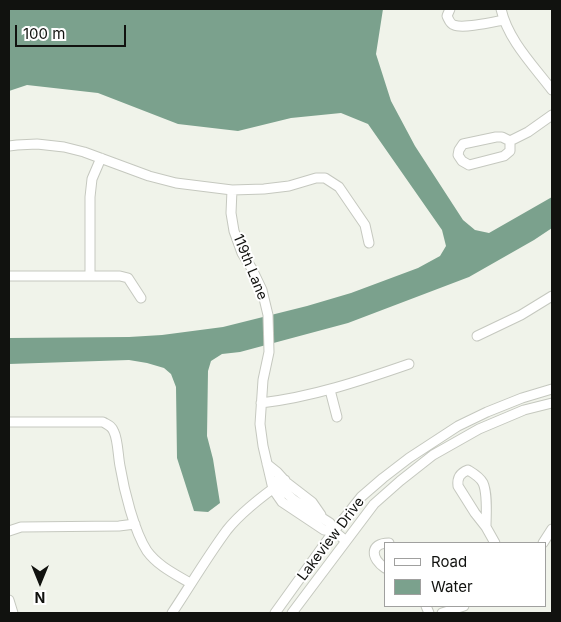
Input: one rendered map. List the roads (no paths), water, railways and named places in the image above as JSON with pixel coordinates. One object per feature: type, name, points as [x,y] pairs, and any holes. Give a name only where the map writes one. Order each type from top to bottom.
[{"type":"street","points":[[450,9],[447,16],[449,21],[453,25],[461,27],[504,20]]},
{"type":"street","points":[[501,9],[513,39],[552,90]]},
{"type":"street","points":[[510,141],[528,132],[552,115]]},
{"type":"street","points":[[496,136],[502,136],[510,141],[510,151],[504,156],[469,165],[458,156],[459,150],[464,144],[496,136]]},
{"type":"street","points":[[9,146],[37,144],[64,147],[84,152],[149,176],[176,183],[232,190],[289,186],[316,178],[325,178],[339,187],[365,225],[369,243]]},
{"type":"street","points":[[90,275],[90,197],[92,179],[101,158]]},
{"type":"street","name":"119th Lane","points":[[232,190],[231,213],[234,231],[242,254],[262,290],[267,310],[269,352],[263,380],[261,432],[268,466],[272,478],[278,485]]},
{"type":"street","points":[[9,276],[120,276],[128,278],[142,298]]},
{"type":"street","points":[[477,336],[521,315],[552,296]]},
{"type":"street","points":[[261,402],[284,400],[330,390],[409,364]]},
{"type":"street","name":"Lakeview Drive","points":[[275,613],[361,497],[409,458],[458,426],[487,412],[522,398],[552,389]]},
{"type":"street","points":[[330,390],[337,417]]},
{"type":"street","name":"Lakeview Drive","points":[[292,613],[374,504],[400,481],[433,455],[479,429],[524,410],[552,403]]},
{"type":"street","points":[[9,422],[103,422],[111,426],[115,433],[122,478],[135,524],[146,549],[166,569],[190,583]]},
{"type":"street","points":[[486,527],[486,493],[483,482],[468,470],[460,475],[458,486],[494,542]]},
{"type":"street","points":[[278,485],[282,502],[324,530],[334,532],[346,541]]},
{"type":"street","points":[[278,485],[294,500],[330,523],[334,532]]},
{"type":"street","points":[[172,613],[190,583],[228,529],[242,514],[278,485]]},
{"type":"street","points":[[9,531],[21,527],[119,526],[135,524]]},
{"type":"street","points":[[544,542],[552,528]]},
{"type":"street","points":[[384,543],[374,551],[374,557],[384,567]]},
{"type":"street","points":[[9,600],[13,613]]},
{"type":"street","points":[[442,613],[461,607]]},
{"type":"water","points":[[9,9],[383,9],[376,54],[391,101],[415,146],[463,220],[475,230],[489,233],[552,197],[552,228],[469,277],[348,323],[240,352],[222,354],[211,361],[208,371],[207,436],[213,459],[220,503],[208,512],[194,511],[177,458],[176,387],[171,374],[164,368],[129,360],[9,364],[9,338],[129,337],[162,335],[223,327],[351,293],[418,268],[440,256],[446,246],[442,230],[368,124],[341,113],[291,118],[238,131],[178,124],[98,93],[27,85],[9,91]]}]
